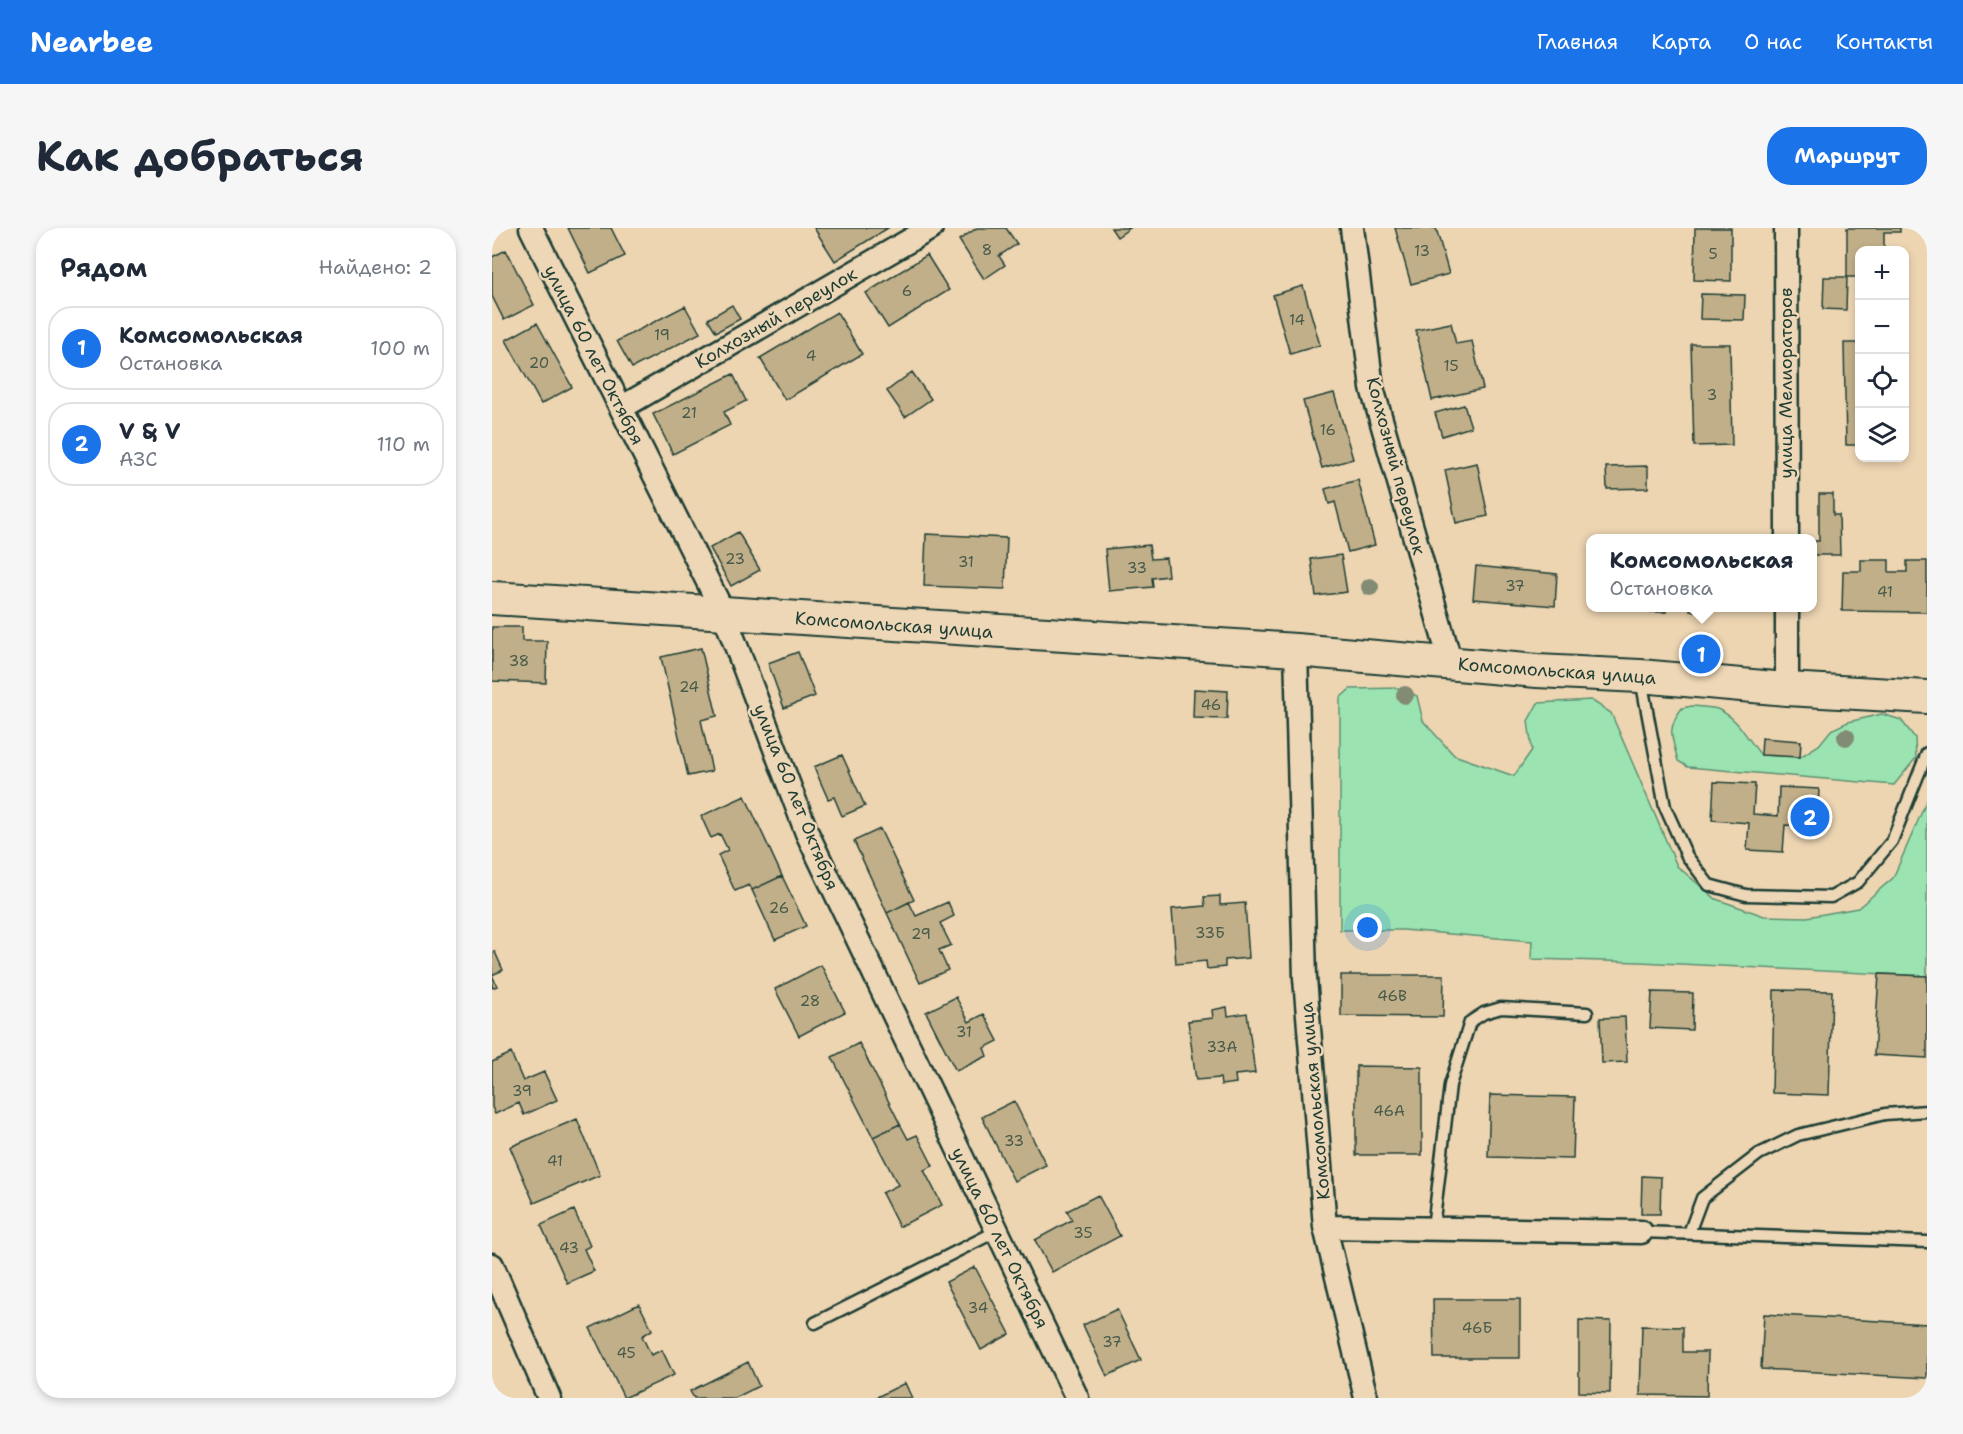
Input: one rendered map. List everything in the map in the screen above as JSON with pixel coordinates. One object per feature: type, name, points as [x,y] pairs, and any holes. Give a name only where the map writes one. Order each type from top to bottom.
[{"type":"main road","name":"Комсомольская улица","points":[[492,598],[1296,650],[1451,664],[1927,697]]},
{"type":"street","name":"улица 60 лет Октября","points":[[531,228],[724,614],[807,833],[1077,1398]]},
{"type":"street","name":"Колхозный переулок","points":[[621,408],[931,228]]},
{"type":"street","name":"Колхозный переулок","points":[[1352,228],[1372,388],[1451,664]]},
{"type":"street","name":"улица Мелиораторов","points":[[1786,228],[1787,534]]},
{"type":"street","points":[[1787,612],[1787,689]]},
{"type":"street","name":"Комсомольская улица","points":[[1296,650],[1305,978],[1325,1227],[1366,1398]]},
{"type":"street","points":[[1325,1227],[1641,1232]]},
{"type":"street","points":[[492,1264],[500,1305],[549,1398]]},
{"type":"lane","points":[[1640,676],[1665,807],[1687,856],[1709,885],[1746,895],[1831,897],[1858,882],[1892,841],[1927,753]]},
{"type":"lane","points":[[1433,1228],[1450,1084],[1470,1022],[1484,1013],[1501,1008],[1587,1013]]},
{"type":"lane","points":[[1689,1233],[1702,1198],[1759,1154],[1798,1135],[1885,1114],[1927,1110]]},
{"type":"lane","points":[[815,1323],[997,1231]]},
{"type":"lane","points":[[1641,1232],[1927,1242]]},
{"type":"green space","points":[[1400,688],[1417,696],[1423,721],[1454,755],[1514,776],[1532,750],[1528,721],[1538,703],[1591,700],[1611,713],[1677,866],[1716,899],[1764,916],[1807,917],[1858,908],[1893,878],[1927,800],[1927,976],[1531,959],[1532,941],[1403,930],[1340,930],[1340,698],[1350,689]]},
{"type":"green space","points":[[1692,706],[1714,708],[1731,717],[1761,755],[1800,757],[1819,745],[1831,730],[1848,722],[1882,714],[1901,720],[1915,738],[1916,758],[1894,785],[1688,767],[1678,761],[1672,739],[1672,728],[1682,708]]},
{"type":"building","points":[[568,228],[611,228],[625,256],[590,273]]},
{"type":"building","points":[[814,228],[888,228],[835,261]]},
{"type":"building","points":[[977,228],[1006,228],[1017,244],[999,256],[1005,265],[984,279],[959,240]]},
{"type":"building","points":[[1111,228],[1130,228],[1117,237]]},
{"type":"building","points":[[1395,228],[1436,228],[1449,274],[1411,284]]},
{"type":"building","points":[[1695,228],[1731,228],[1731,281],[1694,280]]},
{"type":"building","points":[[1847,228],[1900,228],[1900,232],[1884,232],[1884,246],[1855,246],[1855,277],[1847,277]]},
{"type":"building","points":[[506,250],[534,305],[504,320],[492,296],[492,257]]},
{"type":"building","points":[[927,255],[949,290],[888,328],[866,293]]},
{"type":"building","points":[[1824,277],[1847,277],[1846,310],[1823,309]]},
{"type":"building","points":[[1303,286],[1320,345],[1290,354],[1273,295]]},
{"type":"building","points":[[1701,294],[1745,295],[1744,320],[1700,319]]},
{"type":"building","points":[[732,305],[740,319],[716,332],[708,319]]},
{"type":"building","points":[[685,306],[700,333],[632,368],[617,341]]},
{"type":"building","points":[[837,312],[862,354],[785,400],[760,358]]},
{"type":"building","points":[[537,323],[572,387],[541,404],[506,340]]},
{"type":"building","points":[[1451,323],[1456,344],[1472,341],[1483,389],[1432,400],[1416,330]]},
{"type":"building","points":[[1844,343],[1855,343],[1855,445],[1846,445]]},
{"type":"building","points":[[1691,344],[1730,344],[1732,445],[1694,446]]},
{"type":"building","points":[[912,372],[931,399],[905,417],[887,391]]},
{"type":"building","points":[[733,374],[746,401],[724,412],[730,425],[673,454],[653,414]]},
{"type":"building","points":[[1334,393],[1353,459],[1322,468],[1303,401]]},
{"type":"building","points":[[1464,405],[1471,427],[1442,436],[1435,413]]},
{"type":"building","points":[[1477,463],[1488,516],[1456,523],[1445,470]]},
{"type":"building","points":[[1648,466],[1648,488],[1607,489],[1606,467]]},
{"type":"building","points":[[1358,480],[1375,545],[1348,552],[1335,502],[1329,504],[1325,489]]},
{"type":"building","points":[[1819,494],[1833,494],[1833,515],[1839,515],[1840,555],[1817,555],[1817,541],[1819,541]]},
{"type":"building","points":[[738,532],[760,570],[731,586],[710,548]]},
{"type":"building","points":[[926,534],[1007,538],[1005,589],[924,586]]},
{"type":"building","points":[[1149,545],[1151,559],[1166,558],[1168,576],[1152,578],[1153,587],[1109,591],[1105,549]]},
{"type":"building","points":[[1341,555],[1347,592],[1316,596],[1311,559]]},
{"type":"building","points":[[1861,560],[1889,560],[1889,572],[1907,572],[1907,561],[1927,561],[1927,612],[1842,611],[1843,571],[1861,571]]},
{"type":"building","points":[[1476,566],[1557,574],[1555,606],[1473,599]]},
{"type":"building","points":[[492,627],[522,627],[522,641],[547,641],[546,683],[492,681]]},
{"type":"building","points":[[701,648],[717,716],[701,720],[712,771],[688,776],[661,657]]},
{"type":"building","points":[[798,652],[815,696],[784,708],[768,663]]},
{"type":"building","points":[[1194,689],[1228,691],[1227,719],[1193,718]]},
{"type":"building","points":[[1762,738],[1801,741],[1800,757],[1761,755]]},
{"type":"building","points":[[842,755],[865,806],[842,816],[834,797],[828,799],[814,767]]},
{"type":"building","points":[[1714,782],[1755,784],[1753,814],[1778,816],[1779,787],[1819,789],[1817,827],[1785,825],[1783,852],[1747,850],[1749,823],[1712,820]]},
{"type":"building","points":[[745,796],[782,876],[752,890],[749,885],[735,891],[718,855],[728,850],[720,834],[711,838],[701,816]]},
{"type":"building","points":[[880,829],[914,900],[887,913],[854,841]]},
{"type":"building","points":[[782,876],[806,926],[775,940],[752,890]]},
{"type":"building","points":[[1220,896],[1220,905],[1245,903],[1249,958],[1225,960],[1225,967],[1207,969],[1206,961],[1176,964],[1172,909],[1205,906],[1204,897]]},
{"type":"building","points":[[909,902],[916,916],[948,902],[954,916],[940,923],[951,945],[939,950],[948,970],[920,983],[887,913]]},
{"type":"building","points":[[495,952],[503,970],[492,975],[492,953]]},
{"type":"building","points":[[821,965],[845,1012],[799,1036],[775,989]]},
{"type":"building","points":[[1879,974],[1927,976],[1927,1058],[1874,1055]]},
{"type":"building","points":[[492,975],[497,986],[492,988]]},
{"type":"building","points":[[1341,975],[1444,975],[1443,1017],[1341,1016]]},
{"type":"building","points":[[1774,990],[1832,991],[1829,1095],[1772,1093]]},
{"type":"building","points":[[1652,992],[1693,993],[1692,1030],[1650,1028]]},
{"type":"building","points":[[956,997],[969,1022],[984,1014],[998,1041],[984,1048],[987,1056],[956,1071],[926,1012]]},
{"type":"building","points":[[1227,1007],[1228,1016],[1247,1013],[1255,1073],[1235,1075],[1236,1083],[1221,1085],[1220,1078],[1196,1080],[1188,1021],[1213,1018],[1212,1010]]},
{"type":"building","points":[[1625,1017],[1627,1062],[1602,1063],[1600,1018]]},
{"type":"building","points":[[859,1043],[900,1124],[873,1137],[832,1057]]},
{"type":"building","points":[[511,1053],[523,1081],[544,1072],[557,1100],[524,1115],[519,1103],[495,1114],[492,1107],[492,1062]]},
{"type":"building","points":[[1356,1066],[1422,1067],[1422,1155],[1356,1155]]},
{"type":"building","points":[[1490,1095],[1575,1097],[1573,1159],[1488,1157]]},
{"type":"building","points":[[1014,1101],[1046,1165],[1014,1181],[982,1117]]},
{"type":"building","points":[[577,1119],[600,1175],[534,1203],[510,1147]]},
{"type":"building","points":[[900,1124],[908,1139],[917,1135],[928,1156],[933,1166],[924,1170],[942,1205],[899,1227],[882,1193],[898,1185],[873,1137]]},
{"type":"building","points":[[1642,1176],[1661,1177],[1660,1214],[1641,1214]]},
{"type":"building","points":[[1098,1195],[1120,1236],[1052,1272],[1035,1240],[1072,1220],[1067,1211]]},
{"type":"building","points":[[574,1210],[590,1246],[584,1249],[594,1271],[567,1283],[541,1225]]},
{"type":"building","points":[[975,1267],[1010,1334],[981,1350],[946,1282]]},
{"type":"building","points":[[1433,1299],[1520,1299],[1520,1358],[1434,1358]]},
{"type":"building","points":[[639,1304],[652,1330],[642,1336],[651,1355],[662,1350],[674,1375],[624,1398],[590,1328]]},
{"type":"building","points":[[1117,1309],[1141,1360],[1107,1376],[1083,1325]]},
{"type":"building","points":[[1764,1314],[1927,1324],[1927,1378],[1761,1369]]},
{"type":"building","points":[[1579,1320],[1611,1321],[1610,1393],[1579,1392]]},
{"type":"building","points":[[1642,1326],[1683,1327],[1683,1352],[1708,1352],[1707,1396],[1640,1395]]},
{"type":"building","points":[[748,1362],[759,1386],[735,1398],[694,1398],[690,1391]]},
{"type":"building","points":[[905,1383],[912,1398],[875,1398]]},
{"type":"place","name":"Комсомольская","points":[[1701,654]]},
{"type":"place","name":"V & V","points":[[1810,817]]}]
